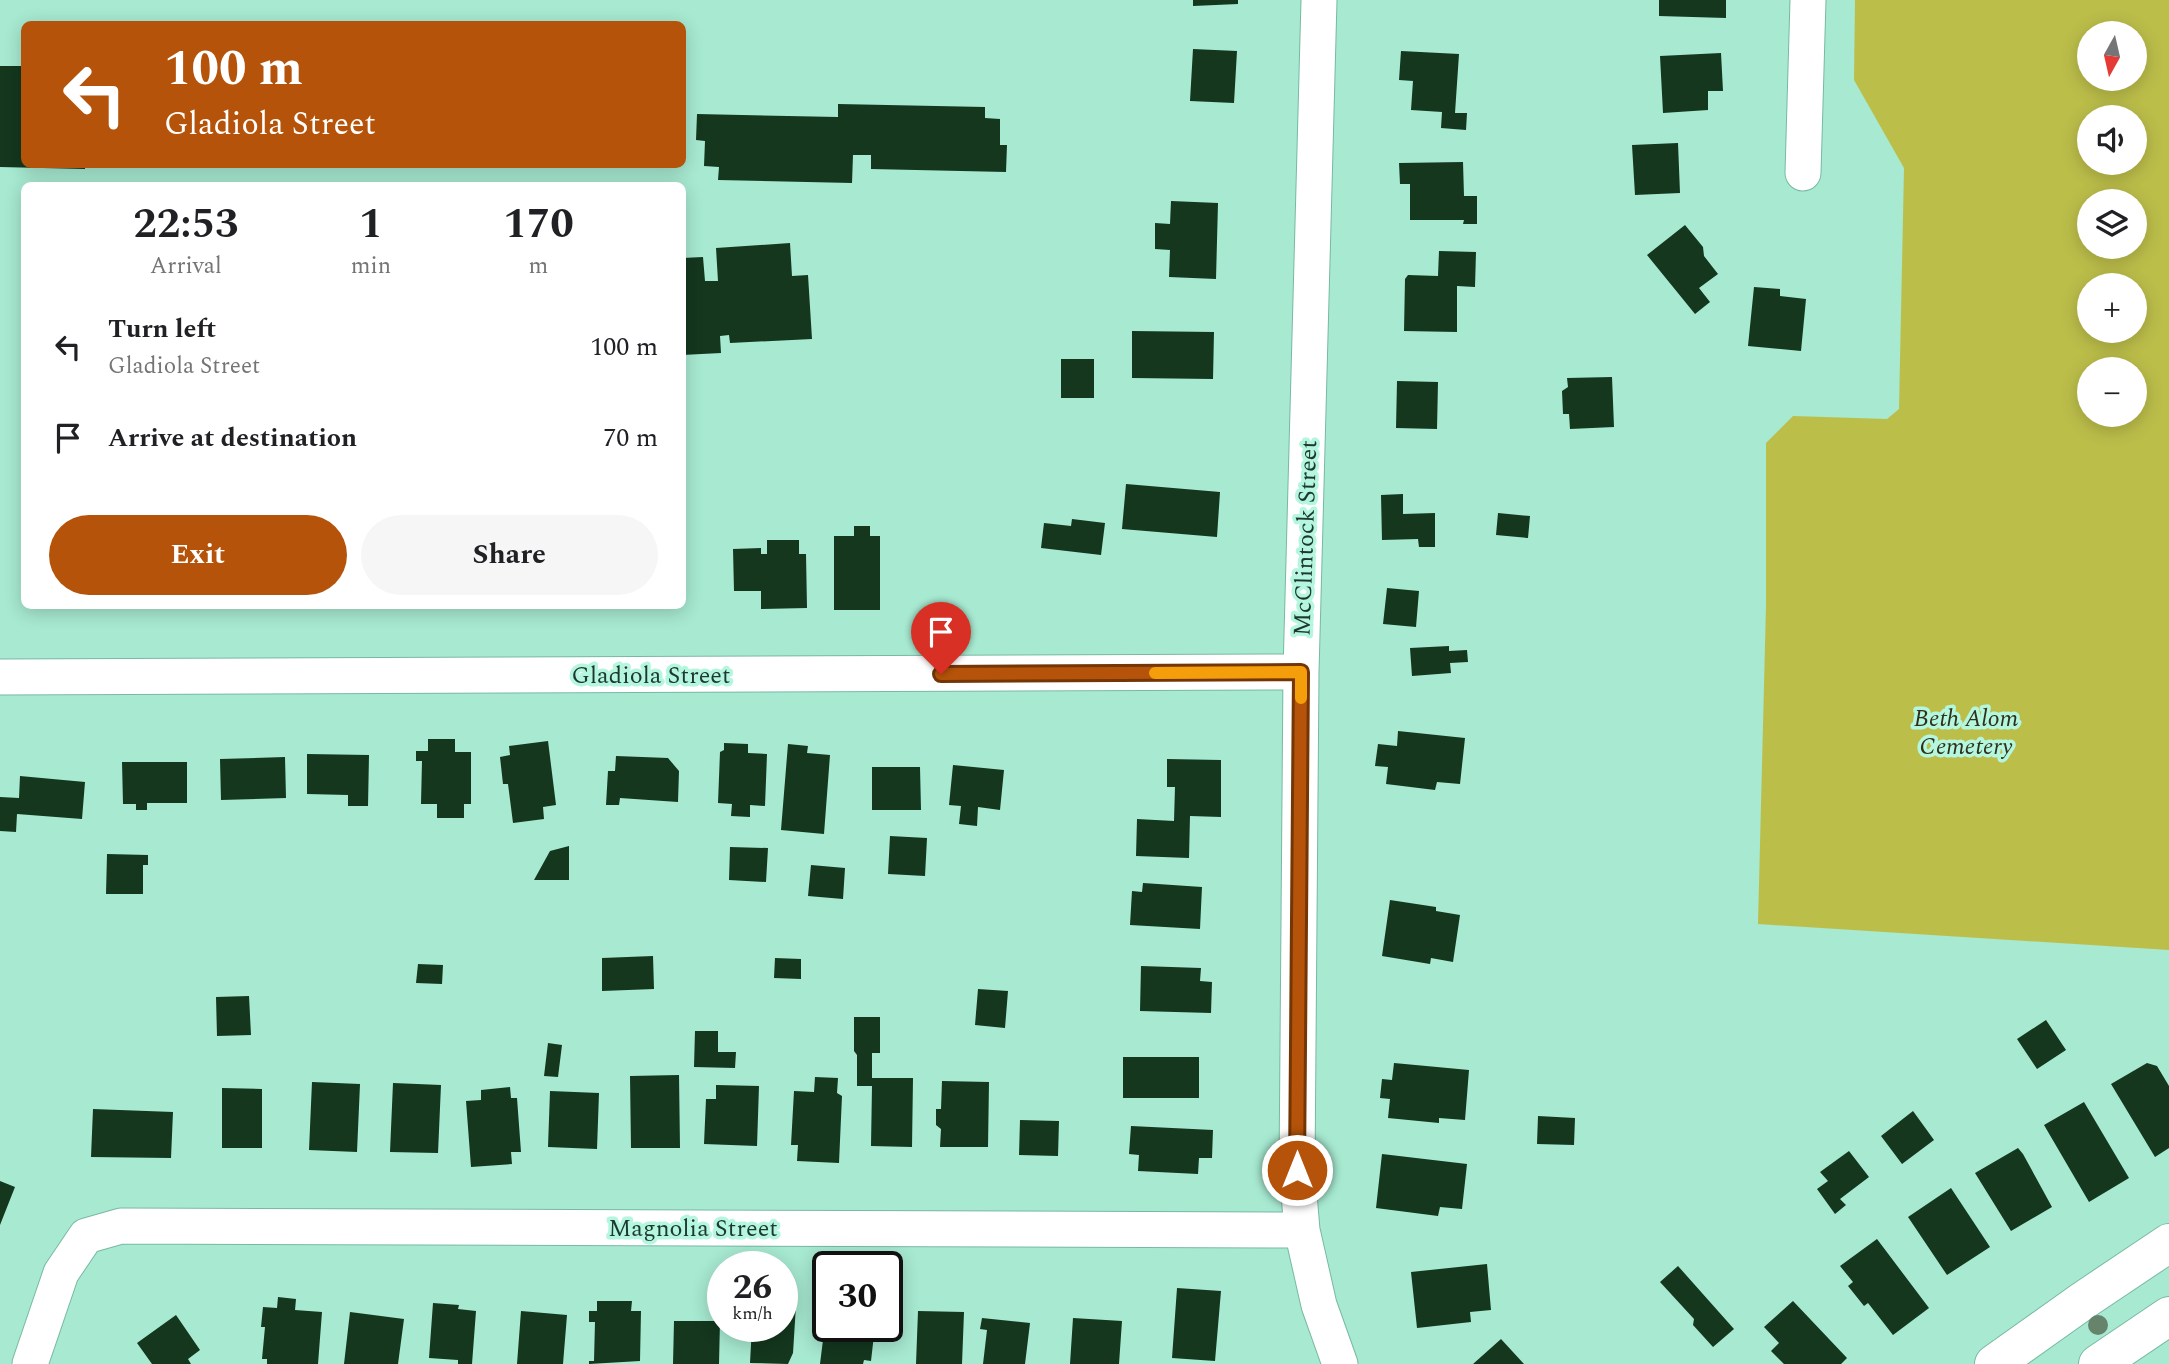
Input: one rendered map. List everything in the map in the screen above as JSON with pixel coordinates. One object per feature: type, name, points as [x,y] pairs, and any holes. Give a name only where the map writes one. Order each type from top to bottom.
[{"type":"street","name":"McClintock Street","points":[[1319,0],[1301,672],[1297,1170],[1302,1230],[1319,1305],[1340,1364]]},
{"type":"street","points":[[1803,173],[1808,0]]},
{"type":"street","name":"Gladiola Street","points":[[0,677],[1301,672]]},
{"type":"street","name":"Magnolia Street","points":[[30,1364],[61,1273],[86,1236],[121,1226],[1302,1230]]},
{"type":"street","points":[[1994,1364],[2169,1243]]},
{"type":"street","points":[[2098,1364],[2169,1316]]},
{"type":"green space","name":"Beth Alom Cemetery","points":[[1855,0],[2169,0],[2169,950],[1758,924],[1766,606],[1766,443],[1793,416],[1887,419],[1899,409],[1904,168],[1854,80]]},
{"type":"building","points":[[1193,0],[1238,0],[1238,4],[1193,6]]},
{"type":"building","points":[[1659,0],[1726,0],[1726,18],[1659,16]]},
{"type":"building","points":[[1193,49],[1237,51],[1234,103],[1190,101]]},
{"type":"building","points":[[1401,51],[1459,54],[1455,113],[1467,113],[1466,130],[1441,128],[1442,112],[1411,110],[1413,81],[1399,80]]},
{"type":"building","points":[[1721,53],[1723,91],[1708,91],[1708,110],[1663,113],[1660,56]]},
{"type":"building","points":[[0,66],[21,66],[21,167],[0,167]]},
{"type":"building","points":[[838,104],[985,107],[985,118],[1000,119],[1000,145],[1007,145],[1006,172],[871,169],[871,155],[853,155],[852,183],[718,180],[719,167],[704,166],[705,141],[696,140],[697,114],[838,117]]},
{"type":"building","points":[[1678,143],[1680,193],[1635,195],[1632,145]]},
{"type":"building","points":[[1463,162],[1464,196],[1477,196],[1477,224],[1463,224],[1464,220],[1410,220],[1410,184],[1400,184],[1399,163]]},
{"type":"building","points":[[1171,201],[1218,203],[1216,279],[1169,277],[1170,250],[1155,249],[1155,223],[1170,224]]},
{"type":"building","points":[[1685,225],[1703,247],[1704,256],[1718,274],[1699,288],[1710,302],[1695,314],[1647,255]]},
{"type":"building","points":[[790,243],[792,276],[808,275],[812,339],[730,343],[729,335],[720,336],[721,353],[686,355],[686,258],[703,257],[705,281],[718,281],[716,248]]},
{"type":"building","points":[[1439,251],[1476,252],[1475,287],[1457,286],[1457,332],[1404,331],[1405,279],[1408,275],[1438,276]]},
{"type":"building","points":[[1754,287],[1780,289],[1780,296],[1806,299],[1801,351],[1748,346]]},
{"type":"building","points":[[1132,331],[1214,332],[1213,379],[1132,378]]},
{"type":"building","points":[[1061,359],[1094,359],[1094,398],[1061,398]]},
{"type":"building","points":[[1612,377],[1614,427],[1570,429],[1569,414],[1563,414],[1562,391],[1568,387],[1567,378]]},
{"type":"building","points":[[1397,381],[1438,382],[1437,429],[1396,428]]},
{"type":"building","points":[[1126,484],[1220,492],[1217,537],[1122,529]]},
{"type":"building","points":[[1403,494],[1403,514],[1435,513],[1435,547],[1419,547],[1418,539],[1382,540],[1381,495]]},
{"type":"building","points":[[1498,513],[1530,516],[1528,538],[1496,535]]},
{"type":"building","points":[[1072,519],[1105,523],[1101,555],[1041,548],[1044,523],[1071,526]]},
{"type":"building","points":[[854,526],[870,526],[870,536],[880,536],[880,610],[834,610],[834,536],[854,536]]},
{"type":"building","points":[[767,540],[799,540],[799,554],[806,554],[807,608],[761,609],[761,591],[734,591],[733,549],[761,548],[761,554],[767,554]]},
{"type":"building","points":[[1387,588],[1419,591],[1416,627],[1383,624]]},
{"type":"building","points":[[1449,646],[1449,651],[1467,650],[1468,662],[1450,663],[1451,673],[1412,676],[1410,648]]},
{"type":"building","points":[[1398,731],[1465,738],[1460,784],[1437,782],[1435,790],[1386,784],[1388,767],[1375,766],[1378,744],[1397,746]]},
{"type":"building","points":[[428,739],[455,739],[455,752],[471,752],[471,804],[464,804],[464,818],[437,818],[437,804],[421,804],[422,761],[416,761],[416,751],[428,751]]},
{"type":"building","points":[[548,741],[556,805],[543,807],[544,819],[513,823],[508,784],[503,784],[500,757],[510,755],[509,746]]},
{"type":"building","points":[[724,743],[748,744],[748,753],[767,754],[765,806],[750,805],[750,817],[731,816],[732,804],[718,803],[720,752],[724,750]]},
{"type":"building","points":[[788,744],[808,746],[807,753],[830,755],[824,834],[781,830]]},
{"type":"building","points":[[307,754],[369,755],[368,806],[348,806],[348,795],[307,794]]},
{"type":"building","points":[[616,756],[668,758],[679,771],[678,802],[620,798],[619,805],[606,805],[608,771],[615,771]]},
{"type":"building","points":[[285,757],[286,798],[221,800],[220,759]]},
{"type":"building","points":[[1167,759],[1221,760],[1221,817],[1190,816],[1189,858],[1136,856],[1137,819],[1174,821],[1175,787],[1167,787]]},
{"type":"building","points":[[122,762],[187,762],[187,803],[147,803],[147,810],[136,810],[136,804],[123,804]]},
{"type":"building","points":[[953,765],[1004,770],[1000,810],[978,807],[977,826],[959,824],[961,806],[949,805]]},
{"type":"building","points":[[872,767],[920,767],[921,810],[872,810]]},
{"type":"building","points":[[20,776],[85,782],[82,819],[17,814],[16,832],[0,831],[0,797],[19,798]]},
{"type":"building","points":[[890,836],[927,838],[925,876],[888,874]]},
{"type":"building","points":[[569,846],[569,880],[534,880],[550,851]]},
{"type":"building","points":[[730,847],[768,848],[766,882],[729,880]]},
{"type":"building","points":[[107,854],[148,855],[148,865],[143,865],[143,894],[106,894]]},
{"type":"building","points":[[811,865],[845,868],[843,899],[808,896]]},
{"type":"building","points":[[1143,883],[1202,887],[1200,929],[1130,925],[1132,891],[1142,892]]},
{"type":"building","points":[[1390,900],[1436,907],[1436,911],[1460,915],[1453,962],[1431,958],[1430,964],[1382,956]]},
{"type":"building","points":[[653,956],[654,989],[602,991],[602,958]]},
{"type":"building","points":[[775,958],[801,959],[801,979],[774,978]]},
{"type":"building","points":[[418,964],[443,965],[442,984],[416,983]]},
{"type":"building","points":[[1141,966],[1201,968],[1200,981],[1212,982],[1211,1013],[1140,1011]]},
{"type":"building","points":[[978,989],[1008,991],[1005,1028],[975,1025]]},
{"type":"building","points":[[249,996],[251,1035],[217,1036],[216,997]]},
{"type":"building","points":[[854,1017],[880,1017],[880,1053],[872,1053],[872,1078],[913,1078],[912,1147],[871,1146],[872,1086],[857,1086]]},
{"type":"building","points":[[2046,1020],[2066,1050],[2037,1069],[2017,1039]]},
{"type":"building","points":[[695,1031],[718,1031],[718,1052],[736,1052],[735,1068],[694,1067]]},
{"type":"building","points":[[548,1043],[562,1045],[558,1077],[544,1076]]},
{"type":"building","points":[[1123,1057],[1199,1057],[1199,1098],[1123,1098]]},
{"type":"building","points":[[1394,1063],[1469,1070],[1465,1120],[1439,1118],[1439,1123],[1388,1118],[1390,1099],[1380,1098],[1382,1079],[1392,1080]]},
{"type":"building","points":[[2147,1063],[2157,1066],[2169,1086],[2169,1148],[2155,1157],[2111,1084]]},
{"type":"building","points":[[679,1075],[680,1148],[631,1148],[630,1076]]},
{"type":"building","points":[[815,1077],[838,1078],[837,1093],[842,1096],[839,1163],[797,1161],[798,1145],[791,1145],[794,1091],[814,1092]]},
{"type":"building","points":[[942,1081],[989,1082],[988,1147],[940,1147],[941,1129],[936,1125],[936,1109],[941,1109]]},
{"type":"building","points":[[312,1082],[360,1084],[357,1152],[309,1150]]},
{"type":"building","points":[[393,1083],[441,1085],[438,1153],[390,1152]]},
{"type":"building","points":[[716,1085],[759,1086],[757,1146],[704,1144],[706,1099],[716,1099]]},
{"type":"building","points":[[510,1087],[511,1098],[517,1098],[521,1152],[511,1152],[512,1164],[471,1167],[466,1101],[481,1100],[481,1090]]},
{"type":"building","points":[[222,1088],[262,1089],[262,1148],[222,1148]]},
{"type":"building","points":[[550,1091],[599,1093],[597,1149],[548,1147]]},
{"type":"building","points":[[2084,1102],[2129,1178],[2089,1202],[2044,1125]]},
{"type":"building","points":[[93,1109],[173,1112],[171,1158],[91,1157]]},
{"type":"building","points":[[1913,1111],[1934,1140],[1902,1164],[1881,1136]]},
{"type":"building","points":[[1538,1116],[1575,1118],[1574,1145],[1537,1144]]},
{"type":"building","points":[[1020,1120],[1059,1121],[1058,1156],[1019,1155]]},
{"type":"building","points":[[1131,1126],[1213,1130],[1212,1158],[1199,1158],[1198,1174],[1138,1171],[1139,1155],[1129,1154]]},
{"type":"building","points":[[2018,1148],[2052,1207],[2011,1231],[1975,1173]]},
{"type":"building","points":[[1849,1151],[1869,1177],[1840,1199],[1846,1205],[1835,1214],[1817,1189],[1828,1181],[1820,1172]]},
{"type":"building","points":[[1382,1154],[1467,1164],[1462,1209],[1440,1207],[1438,1216],[1376,1208]]},
{"type":"building","points":[[0,1181],[15,1187],[0,1225]]},
{"type":"building","points":[[1951,1188],[1990,1247],[1947,1275],[1908,1217]]},
{"type":"building","points":[[1877,1239],[1929,1308],[1893,1335],[1868,1303],[1864,1306],[1848,1286],[1853,1282],[1840,1266]]},
{"type":"building","points":[[1487,1264],[1491,1310],[1470,1312],[1471,1322],[1417,1328],[1411,1272]]},
{"type":"building","points":[[1678,1266],[1734,1329],[1713,1347],[1693,1325],[1694,1319],[1660,1282]]},
{"type":"building","points":[[1177,1288],[1221,1291],[1215,1361],[1172,1358]]},
{"type":"building","points":[[278,1297],[296,1299],[295,1310],[322,1312],[318,1364],[267,1364],[267,1359],[262,1359],[265,1327],[261,1327],[263,1307],[277,1308]]},
{"type":"building","points":[[597,1301],[632,1301],[631,1311],[641,1311],[640,1361],[589,1364],[589,1361],[594,1361],[595,1322],[589,1322],[589,1311],[597,1311]]},
{"type":"building","points":[[1793,1301],[1847,1358],[1841,1364],[1784,1364],[1771,1351],[1779,1343],[1764,1327]]},
{"type":"building","points":[[433,1303],[459,1305],[458,1309],[476,1311],[472,1364],[429,1358]]},
{"type":"building","points":[[521,1311],[567,1315],[563,1364],[517,1364]]},
{"type":"building","points":[[918,1311],[964,1312],[962,1364],[916,1364]]},
{"type":"building","points":[[350,1312],[404,1319],[398,1364],[344,1364]]},
{"type":"building","points":[[176,1315],[200,1350],[188,1359],[191,1364],[152,1364],[137,1343]]},
{"type":"building","points":[[982,1318],[1030,1323],[1025,1364],[983,1364],[987,1330],[980,1329]]},
{"type":"building","points":[[1073,1318],[1122,1321],[1119,1364],[1070,1364]]},
{"type":"building","points":[[674,1321],[707,1321],[707,1342],[720,1342],[719,1364],[673,1364]]},
{"type":"building","points":[[1501,1339],[1524,1364],[1473,1364]]},
{"type":"building","points":[[751,1342],[794,1342],[788,1364],[750,1363]]},
{"type":"building","points":[[823,1342],[873,1342],[871,1361],[864,1360],[863,1364],[820,1364]]},
{"type":"slow traffic","points":[[1155,673],[1301,672],[1301,698]]},
{"type":"route","points":[[941,674],[1301,672],[1297,1170]]}]
